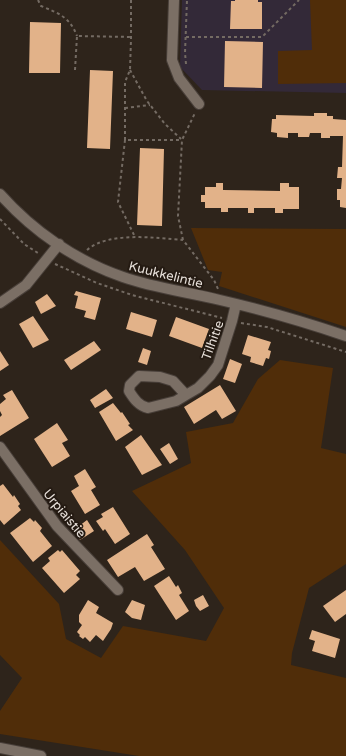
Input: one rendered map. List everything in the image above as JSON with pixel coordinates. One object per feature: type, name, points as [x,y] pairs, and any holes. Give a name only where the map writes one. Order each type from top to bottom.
[{"type":"street","points":[[174,0],[172,60],[179,78],[199,104]]},
{"type":"street","name":"Kuukkelintie","points":[[0,194],[22,217],[40,232],[79,257],[122,277],[162,288],[269,312],[346,336]]},
{"type":"street","points":[[0,303],[26,285],[59,244]]},
{"type":"street","name":"Tilhitie","points":[[186,395],[173,381],[139,376],[130,385],[129,391],[134,399],[144,407],[148,408],[176,401],[198,388],[218,365],[236,304]]},
{"type":"street","name":"Urpiaistie","points":[[0,447],[57,526],[118,590]]},
{"type":"street","points":[[0,748],[41,756]]},
{"type":"path","points":[[38,0],[41,6],[60,13],[73,26],[77,36],[75,70]]},
{"type":"path","points":[[131,0],[130,70],[126,82],[125,140],[118,202],[134,237]]},
{"type":"path","points":[[186,68],[185,37],[187,0]]},
{"type":"path","points":[[185,37],[262,37],[299,0]]},
{"type":"path","points":[[77,36],[131,37]]},
{"type":"path","points":[[130,70],[150,105],[165,124],[182,140]]},
{"type":"path","points":[[199,104],[182,140],[178,216],[183,240],[214,280],[220,293],[216,317]]},
{"type":"path","points":[[125,108],[150,105]]},
{"type":"path","points":[[125,140],[182,140]]},
{"type":"path","points":[[70,271],[79,257],[90,247],[109,239],[134,237],[183,240]]},
{"type":"shaded area","points":[[182,0],[346,0],[346,93],[202,90],[180,67]]},
{"type":"shaded area","points":[[310,0],[346,0],[346,83],[278,84],[278,51],[312,50]]},
{"type":"shaded area","points":[[191,228],[346,229],[346,327],[219,286],[222,272],[208,270]]},
{"type":"shaded area","points":[[280,360],[333,368],[321,448],[346,454],[346,564],[309,588],[292,653],[291,665],[346,678],[346,756],[139,756],[0,734],[0,711],[22,678],[0,655],[0,540],[59,604],[66,639],[101,658],[123,626],[206,641],[224,608],[185,550],[132,491],[191,463],[186,432],[233,423],[258,379]]},
{"type":"building","points":[[258,0],[258,2],[262,2],[262,29],[230,29],[231,1]]},
{"type":"building","points":[[30,22],[61,23],[60,73],[29,73]]},
{"type":"building","points":[[225,41],[263,42],[262,88],[224,87]]},
{"type":"building","points":[[90,70],[113,71],[110,149],[87,148]]},
{"type":"building","points":[[314,113],[327,113],[327,116],[333,116],[333,119],[346,120],[346,208],[340,207],[340,200],[337,200],[337,189],[341,189],[342,178],[337,178],[338,167],[342,167],[343,136],[321,138],[321,133],[310,133],[309,137],[298,137],[298,133],[288,133],[288,138],[277,137],[277,133],[271,132],[272,119],[276,119],[276,115],[314,116]]},
{"type":"building","points":[[140,148],[164,149],[162,226],[137,225]]},
{"type":"building","points":[[216,183],[223,183],[223,190],[280,191],[280,183],[289,183],[289,187],[299,187],[299,209],[283,209],[283,213],[275,213],[275,208],[254,208],[254,213],[248,213],[248,208],[228,208],[228,212],[221,212],[221,208],[205,208],[205,202],[201,202],[201,195],[205,195],[205,187],[216,187]]},
{"type":"building","points":[[76,291],[101,298],[95,320],[84,317],[86,311],[75,308],[78,296],[74,295]]},
{"type":"building","points":[[47,294],[56,306],[41,314],[35,302]]},
{"type":"building","points":[[131,312],[157,320],[152,337],[126,329]]},
{"type":"building","points":[[33,316],[49,340],[33,348],[19,324]]},
{"type":"building","points":[[176,317],[209,329],[202,348],[169,336]]},
{"type":"building","points":[[248,335],[271,342],[268,350],[271,351],[269,359],[266,358],[263,366],[250,362],[251,357],[242,354]]},
{"type":"building","points":[[94,341],[101,350],[71,370],[64,360]]},
{"type":"building","points":[[143,348],[151,351],[147,365],[138,362]]},
{"type":"building","points":[[0,351],[9,365],[0,371]]},
{"type":"building","points":[[230,359],[242,364],[235,383],[223,379]]},
{"type":"building","points":[[220,385],[236,411],[222,419],[216,410],[194,424],[184,407]]},
{"type":"building","points":[[106,389],[113,398],[95,408],[90,400]]},
{"type":"building","points":[[12,390],[29,418],[0,436],[0,417],[2,415],[0,411],[0,404],[6,399],[3,395]]},
{"type":"building","points":[[113,403],[121,413],[122,412],[130,424],[128,425],[133,430],[116,441],[99,412]]},
{"type":"building","points":[[57,423],[68,440],[62,443],[70,456],[52,467],[34,439]]},
{"type":"building","points":[[141,435],[162,465],[142,475],[125,447]]},
{"type":"building","points":[[169,443],[178,459],[170,464],[160,449]]},
{"type":"building","points":[[85,469],[96,487],[91,490],[100,505],[85,514],[71,491],[79,486],[74,476]]},
{"type":"building","points":[[3,484],[13,497],[14,495],[20,504],[18,506],[21,510],[4,525],[0,520],[0,486]]},
{"type":"building","points":[[113,507],[130,534],[115,544],[105,529],[103,531],[96,521],[103,517],[101,514]]},
{"type":"building","points":[[30,518],[34,522],[35,520],[42,528],[40,531],[52,546],[33,562],[10,533]]},
{"type":"building","points":[[87,520],[94,531],[80,540],[76,535],[75,529]]},
{"type":"building","points":[[147,534],[154,545],[151,547],[165,569],[144,581],[135,567],[118,577],[107,560]]},
{"type":"building","points":[[58,550],[60,552],[62,550],[80,571],[76,575],[80,579],[64,593],[42,568],[50,561],[48,558]]},
{"type":"building","points":[[169,576],[176,587],[178,585],[182,593],[179,595],[189,611],[176,620],[154,586]]},
{"type":"building","points":[[346,590],[346,614],[335,622],[323,606]]},
{"type":"building","points":[[203,595],[209,606],[200,611],[194,600]]},
{"type":"building","points":[[88,600],[99,607],[96,613],[113,623],[103,641],[96,635],[90,642],[85,637],[83,639],[79,636],[80,635],[77,632],[82,625],[79,622],[79,615]]},
{"type":"building","points":[[132,600],[145,605],[141,620],[132,618],[125,612]]},
{"type":"building","points":[[312,630],[340,639],[335,658],[312,651],[315,641],[309,639]]}]
